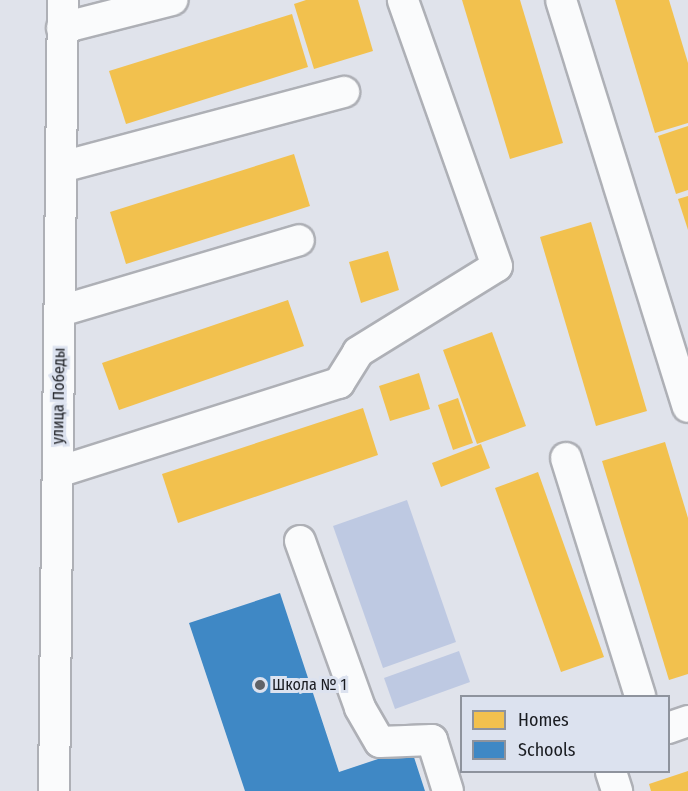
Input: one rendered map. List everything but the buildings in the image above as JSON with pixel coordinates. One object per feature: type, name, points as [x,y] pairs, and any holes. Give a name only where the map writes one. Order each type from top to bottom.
[{"type":"street","points":[[62,14],[172,0]]},
{"type":"street","points":[[58,472],[339,382],[358,352],[496,266],[403,0]]},
{"type":"street","points":[[561,0],[688,406]]},
{"type":"street","name":"улица Победы","points":[[54,791],[62,14]]},
{"type":"street","points":[[62,167],[344,92]]},
{"type":"street","points":[[60,312],[299,240]]},
{"type":"street","points":[[566,458],[639,695]]},
{"type":"street","points":[[300,541],[360,708],[380,742],[432,740],[448,791]]},
{"type":"street","points":[[670,728],[688,721]]},
{"type":"street","points":[[612,773],[617,791]]},
{"type":"shaded area","points":[[407,500],[456,642],[383,668],[333,526]]},
{"type":"shaded area","points":[[459,651],[470,682],[395,709],[384,678]]},
{"type":"place","name":"Школа № 1","points":[[260,685]]}]
